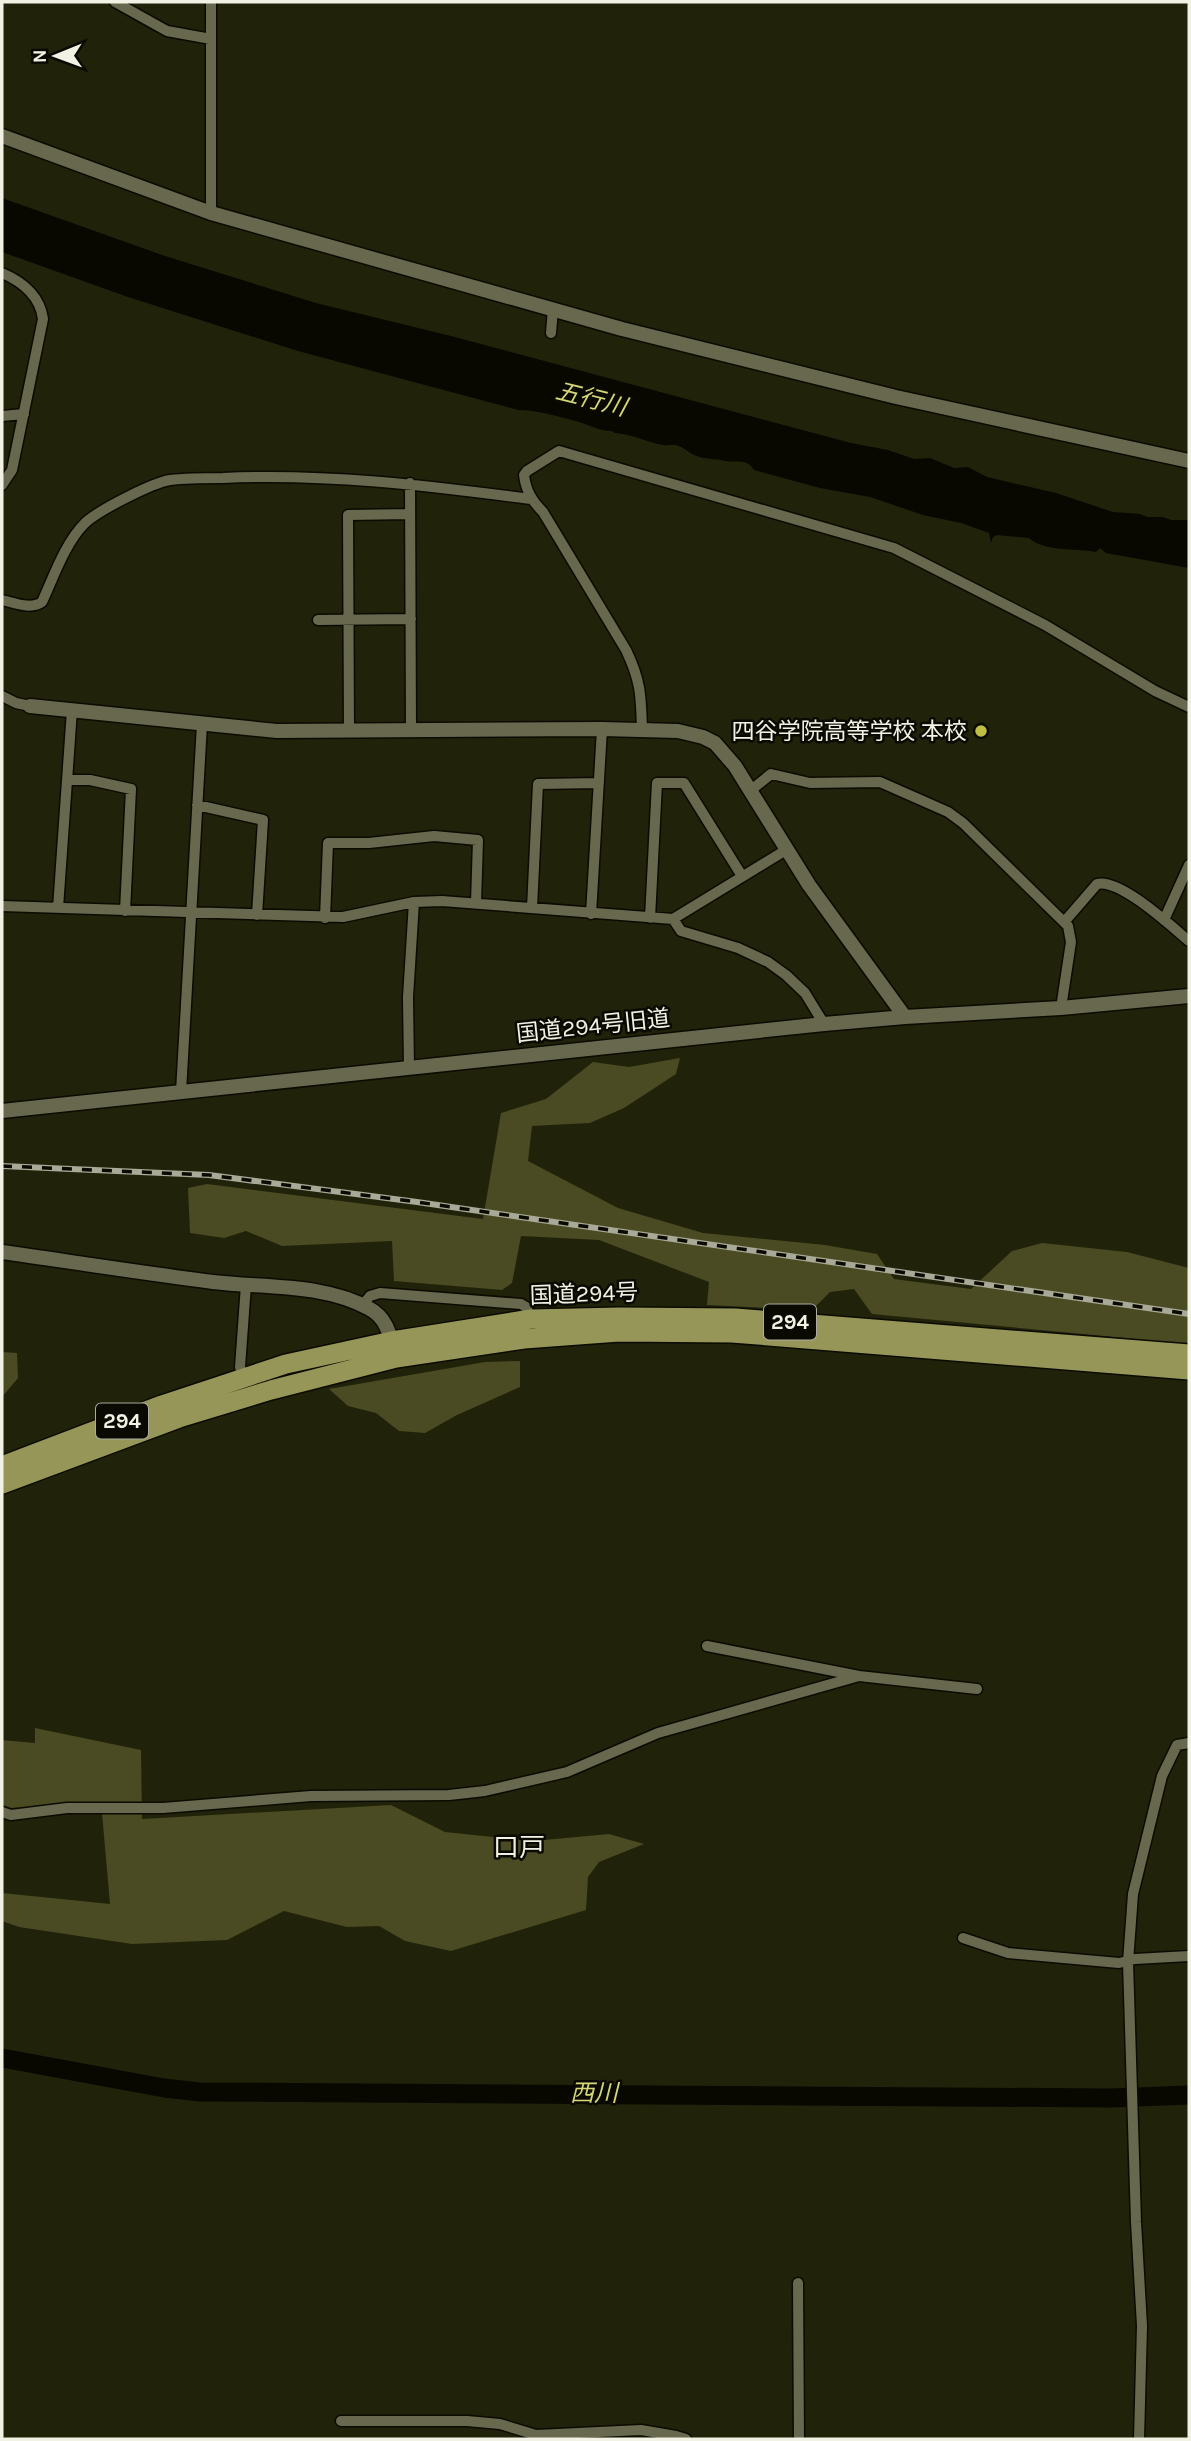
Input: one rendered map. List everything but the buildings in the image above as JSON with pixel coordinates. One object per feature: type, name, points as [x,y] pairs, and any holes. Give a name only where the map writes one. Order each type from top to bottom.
[{"type":"highway","name":"国道294号","points":[[2,1484],[206,1410],[394,1350],[531,1319],[735,1318],[1189,1354]]},
{"type":"highway","name":"国道294号","points":[[2,1466],[162,1405],[286,1364],[394,1350],[524,1339],[619,1332],[744,1334],[1189,1370]]},
{"type":"street","points":[[115,2],[167,31],[211,38]]},
{"type":"street","points":[[211,2],[211,214]]},
{"type":"street","points":[[2,136],[211,214],[622,329],[759,365],[1189,461]]},
{"type":"street","points":[[2,273],[25,286],[42,306],[43,318],[12,470],[2,485]]},
{"type":"street","points":[[551,333],[553,309]]},
{"type":"street","points":[[2,415],[24,414]]},
{"type":"street","points":[[642,730],[641,690],[631,661],[543,512],[531,499],[524,475],[559,451],[894,548],[1045,625],[1155,691],[1189,707]]},
{"type":"street","points":[[2,600],[29,606],[37,606],[43,602],[75,535],[85,523],[136,493],[163,482],[281,476],[410,483],[531,499]]},
{"type":"street","points":[[410,483],[411,729]]},
{"type":"street","points":[[349,730],[348,514],[410,514]]},
{"type":"street","points":[[318,620],[411,619]]},
{"type":"street","points":[[3,701],[277,731],[602,729],[690,733],[715,743],[735,766],[809,886],[905,1017]]},
{"type":"street","points":[[58,908],[72,710]]},
{"type":"street","points":[[181,1092],[202,724]]},
{"type":"street","points":[[591,914],[602,729]]},
{"type":"street","points":[[750,791],[771,774],[810,783],[880,782],[948,812],[964,823],[1065,921],[1071,942],[1061,1008]]},
{"type":"street","points":[[67,780],[90,780],[131,789],[125,911]]},
{"type":"street","points":[[532,908],[538,784],[599,783]]},
{"type":"street","points":[[650,918],[657,783],[684,783],[742,876]]},
{"type":"street","points":[[197,805],[263,820],[257,915]]},
{"type":"street","points":[[325,918],[328,843],[369,844],[434,836],[478,841],[476,903]]},
{"type":"street","points":[[2,906],[325,918],[343,917],[414,902],[476,903],[673,919],[786,850]]},
{"type":"street","points":[[1164,920],[1189,865]]},
{"type":"street","points":[[1065,921],[1100,882],[1126,893],[1189,941]]},
{"type":"street","points":[[409,1069],[408,996],[414,902]]},
{"type":"street","points":[[673,919],[681,931],[738,948],[768,962],[804,993],[824,1024]]},
{"type":"street","name":"国道294号旧道","points":[[2,1111],[824,1024],[1061,1008],[1189,996]]},
{"type":"street","points":[[2,1252],[246,1286],[317,1291],[339,1296],[363,1305],[382,1317],[394,1350]]},
{"type":"street","points":[[243,1377],[240,1367],[246,1286]]},
{"type":"street","points":[[363,1305],[370,1296],[380,1293],[521,1304],[526,1307],[531,1319]]},
{"type":"street","points":[[707,1646],[859,1676],[977,1689]]},
{"type":"street","points":[[2,1812],[11,1815],[67,1808],[163,1808],[311,1796],[449,1795],[485,1791],[567,1772],[658,1733],[859,1676]]},
{"type":"street","points":[[1139,2439],[1142,2326],[1128,1962],[1133,1894],[1162,1776],[1177,1745],[1189,1743]]},
{"type":"street","points":[[962,1938],[1008,1953],[1119,1963],[1135,1959],[1189,1956]]},
{"type":"street","points":[[798,2283],[799,2439]]},
{"type":"street","points":[[341,2421],[467,2421],[500,2424],[536,2435],[641,2430],[676,2435],[685,2439]]},
{"type":"shaded area","points":[[680,1058],[676,1074],[624,1108],[590,1123],[532,1126],[528,1161],[618,1208],[703,1233],[825,1245],[877,1254],[894,1279],[971,1289],[1012,1251],[1042,1243],[1127,1252],[1189,1268],[1189,1344],[872,1314],[854,1289],[830,1292],[812,1310],[707,1305],[709,1282],[599,1240],[521,1236],[512,1283],[502,1290],[394,1281],[392,1241],[282,1246],[246,1231],[224,1238],[190,1233],[188,1188],[207,1184],[483,1219],[501,1113],[546,1099],[593,1062],[629,1067]]},
{"type":"shaded area","points":[[2,1352],[17,1353],[18,1378],[2,1397]]},
{"type":"shaded area","points":[[520,1361],[520,1387],[457,1415],[425,1433],[399,1431],[376,1413],[348,1406],[329,1389],[485,1362]]},
{"type":"shaded area","points":[[35,1728],[141,1750],[142,1819],[391,1805],[445,1832],[533,1841],[609,1834],[644,1844],[599,1862],[588,1877],[586,1910],[451,1951],[405,1941],[379,1926],[347,1927],[284,1911],[227,1940],[132,1944],[19,1927],[2,1921],[2,1893],[110,1904],[101,1802],[11,1808],[2,1805],[2,1740],[35,1743]]},
{"type":"water","name":"五行川","points":[[2,198],[165,256],[316,303],[451,336],[851,443],[888,450],[914,459],[930,458],[954,468],[968,467],[987,477],[1056,493],[1113,512],[1187,520],[1189,568],[1106,553],[1100,548],[1096,552],[1052,548],[1029,538],[997,535],[991,543],[989,533],[961,523],[923,515],[870,497],[820,488],[754,470],[745,462],[703,458],[677,445],[663,445],[549,414],[518,410],[298,351],[128,297],[2,252]]},
{"type":"waterway","name":"西川","points":[[2,2058],[164,2088],[200,2092],[1111,2098],[1189,2095]]},
{"type":"railway","points":[[2,1166],[209,1175],[417,1202],[1189,1314]]},
{"type":"place","name":"四谷学院高等学校 本校","points":[[981,731]]},
{"type":"district","name":"口戸","points":[[519,1847]]}]
